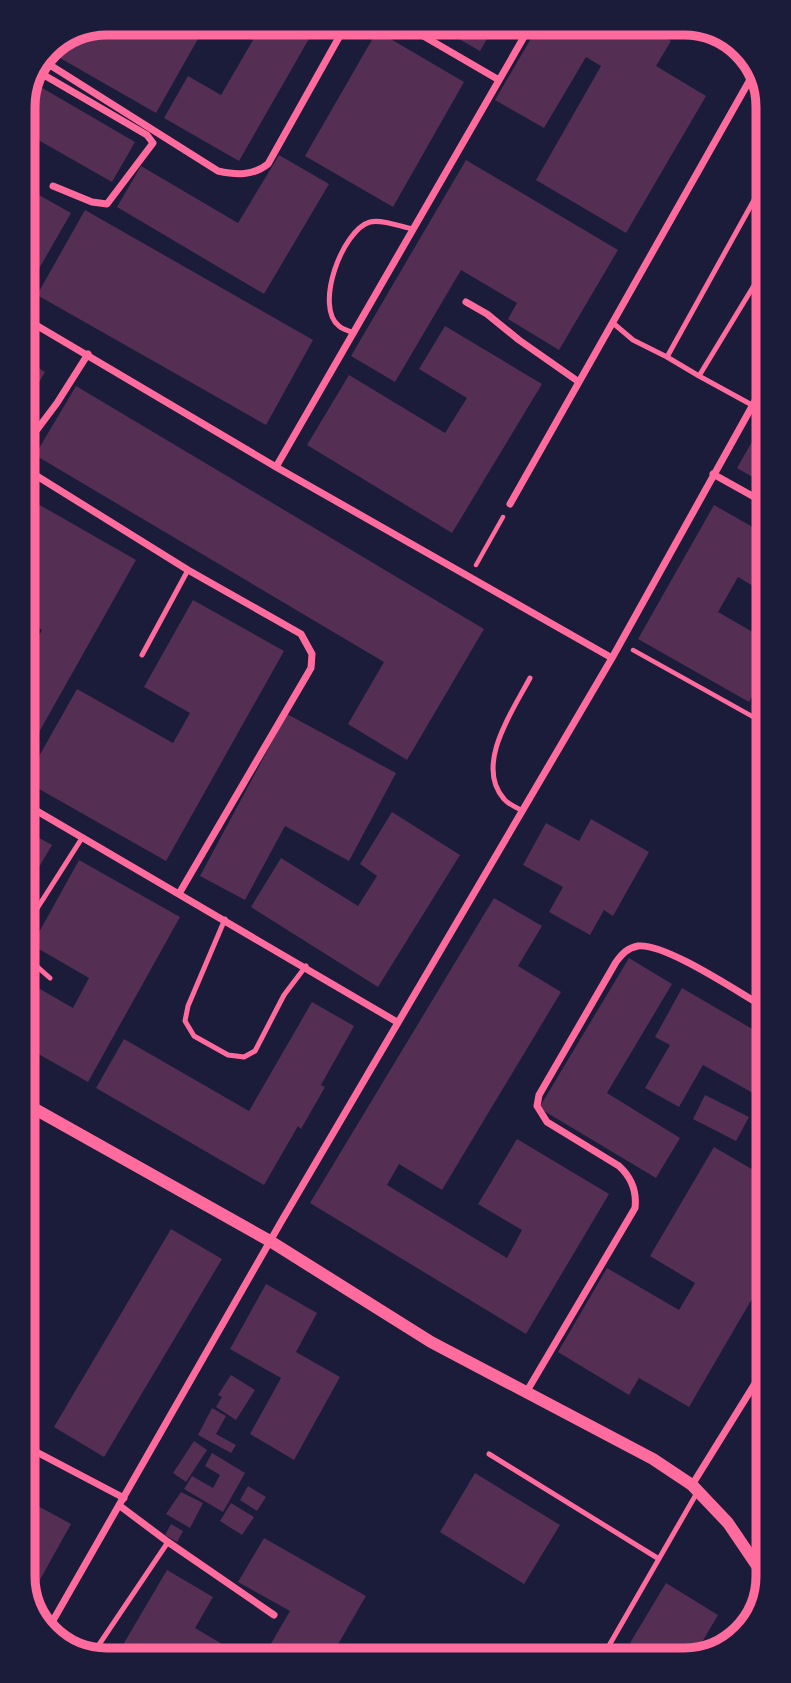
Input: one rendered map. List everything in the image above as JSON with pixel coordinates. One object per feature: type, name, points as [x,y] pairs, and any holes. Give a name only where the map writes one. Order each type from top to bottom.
[{"type":"street","points":[[49,64],[218,171],[248,173],[259,171],[268,164],[340,35]]},
{"type":"street","points":[[422,35],[499,80]]},
{"type":"street","points":[[276,467],[525,35]]},
{"type":"street","points":[[43,74],[135,128],[153,143],[107,204],[92,202],[53,186]]},
{"type":"street","points":[[510,504],[750,79]]},
{"type":"street","points":[[466,302],[487,314],[579,382]]},
{"type":"street","points":[[35,324],[276,467],[612,658]]},
{"type":"street","points":[[35,432],[88,354]]},
{"type":"street","points":[[52,1622],[397,1022],[612,658],[756,398]]},
{"type":"street","points":[[713,474],[756,498]]},
{"type":"street","points":[[35,475],[188,570],[301,634],[312,654],[312,668],[180,892]]},
{"type":"street","points":[[35,810],[180,892],[397,1022]]},
{"type":"street","points":[[527,1391],[635,1208],[635,1193],[627,1174],[619,1166],[547,1122],[537,1106],[538,1095],[616,962],[626,950],[633,947],[657,948],[756,1002]]},
{"type":"street","points":[[35,1109],[270,1241],[431,1342],[653,1459],[695,1488],[728,1522],[756,1564]]},
{"type":"street","points":[[695,1488],[756,1383]]},
{"type":"street","points":[[35,1452],[122,1502],[168,1542],[274,1615]]},
{"type":"lane","points":[[667,357],[756,196]]},
{"type":"lane","points":[[354,333],[338,326],[332,316],[329,302],[332,277],[341,251],[353,232],[369,222],[413,229]]},
{"type":"lane","points":[[699,376],[756,282]]},
{"type":"lane","points":[[613,323],[634,340],[752,405]]},
{"type":"lane","points":[[142,655],[188,570]]},
{"type":"lane","points":[[523,811],[504,800],[493,775],[493,762],[500,737],[530,678]]},
{"type":"lane","points":[[35,912],[82,838]]},
{"type":"lane","points":[[225,919],[188,1006],[185,1021],[194,1036],[228,1055],[244,1057],[256,1051],[284,995],[306,966]]},
{"type":"lane","points":[[35,965],[50,978]]},
{"type":"lane","points":[[489,1454],[659,1559]]},
{"type":"lane","points":[[608,1648],[659,1559],[695,1488]]},
{"type":"lane","points":[[97,1647],[168,1542]]},
{"type":"path","points":[[469,578],[510,504]]},
{"type":"path","points":[[621,642],[756,718]]},
{"type":"building","points":[[200,35],[156,113],[56,56],[67,47],[93,36]]},
{"type":"building","points":[[244,35],[311,35],[239,161],[164,118],[188,76],[221,95],[253,40]]},
{"type":"building","points":[[375,35],[384,35],[464,82],[393,207],[305,156]]},
{"type":"building","points":[[452,35],[489,35],[480,51]]},
{"type":"building","points":[[533,35],[661,35],[671,41],[656,66],[706,96],[626,233],[536,180],[601,66],[586,57],[544,128],[495,100]]},
{"type":"building","points":[[38,85],[135,142],[112,182],[35,138]]},
{"type":"building","points":[[279,155],[329,184],[264,294],[117,207],[141,166],[238,223]]},
{"type":"building","points":[[466,160],[618,250],[559,350],[508,319],[517,303],[461,270],[395,382],[351,356]]},
{"type":"building","points":[[35,193],[71,213],[35,276]]},
{"type":"building","points":[[85,210],[313,340],[266,425],[37,295]]},
{"type":"building","points":[[445,326],[542,384],[452,533],[307,445],[349,375],[445,433],[467,398],[419,369]]},
{"type":"building","points":[[35,366],[45,372],[35,389]]},
{"type":"building","points":[[76,386],[484,629],[407,760],[348,724],[384,662],[35,455]]},
{"type":"building","points":[[756,435],[756,479],[737,468]]},
{"type":"building","points":[[35,502],[136,560],[35,739],[35,643],[42,630],[35,626]]},
{"type":"building","points":[[714,505],[756,529],[756,588],[738,577],[718,612],[756,634],[756,689],[749,702],[638,639]]},
{"type":"building","points":[[193,600],[284,651],[166,861],[35,787],[35,763],[77,689],[173,743],[190,713],[144,687]]},
{"type":"building","points":[[287,714],[396,773],[349,861],[285,826],[245,900],[200,876]]},
{"type":"building","points":[[392,812],[460,855],[378,987],[251,907],[281,858],[358,906],[377,876],[360,864]]},
{"type":"building","points":[[591,819],[649,852],[613,916],[604,910],[590,935],[549,912],[563,887],[523,865],[546,823],[579,841]]},
{"type":"building","points":[[35,836],[52,845],[35,874]]},
{"type":"building","points":[[79,860],[180,917],[88,1082],[35,1052],[35,986],[73,1008],[89,978],[35,947],[35,940]]},
{"type":"building","points":[[494,898],[542,926],[518,966],[561,992],[442,1190],[399,1164],[387,1185],[507,1258],[522,1230],[478,1204],[517,1139],[609,1194],[526,1334],[310,1203]]},
{"type":"building","points":[[629,958],[672,984],[607,1093],[680,1138],[656,1178],[539,1108]]},
{"type":"building","points":[[682,988],[756,1031],[756,1095],[703,1065],[679,1107],[645,1088],[670,1045],[655,1037]]},
{"type":"building","points":[[312,1002],[354,1026],[321,1085],[325,1087],[301,1129],[298,1126],[264,1185],[96,1088],[124,1039],[249,1111]]},
{"type":"building","points":[[705,1095],[749,1117],[736,1141],[693,1119]]},
{"type":"building","points":[[714,1147],[756,1172],[756,1292],[689,1407],[639,1378],[629,1395],[558,1352],[607,1268],[679,1310],[695,1283],[650,1256]]},
{"type":"building","points":[[171,1229],[222,1259],[104,1457],[54,1427]]},
{"type":"building","points":[[266,1284],[317,1313],[296,1352],[340,1377],[294,1460],[250,1434],[281,1378],[230,1349]]},
{"type":"building","points":[[231,1375],[255,1390],[236,1420],[216,1407],[222,1397],[218,1395]]},
{"type":"building","points":[[212,1408],[226,1416],[216,1434],[236,1445],[231,1453],[198,1435]]},
{"type":"building","points":[[194,1441],[207,1450],[186,1482],[173,1473]]},
{"type":"building","points":[[212,1453],[245,1473],[223,1512],[184,1489],[192,1476],[213,1488],[220,1475],[205,1466]]},
{"type":"building","points":[[475,1473],[560,1525],[524,1584],[440,1532]]},
{"type":"building","points":[[248,1486],[266,1497],[257,1511],[240,1500]]},
{"type":"building","points":[[181,1492],[203,1503],[190,1528],[166,1514]]},
{"type":"building","points":[[231,1503],[254,1517],[242,1535],[220,1521]]},
{"type":"building","points":[[35,1504],[71,1524],[36,1586]]},
{"type":"building","points":[[171,1524],[183,1531],[177,1542],[165,1535]]},
{"type":"building","points":[[264,1538],[366,1596],[336,1648],[268,1648],[290,1611],[238,1582]]},
{"type":"building","points":[[167,1570],[213,1597],[195,1628],[229,1648],[121,1648]]},
{"type":"building","points":[[666,1583],[718,1615],[698,1647],[639,1648],[630,1643]]}]
